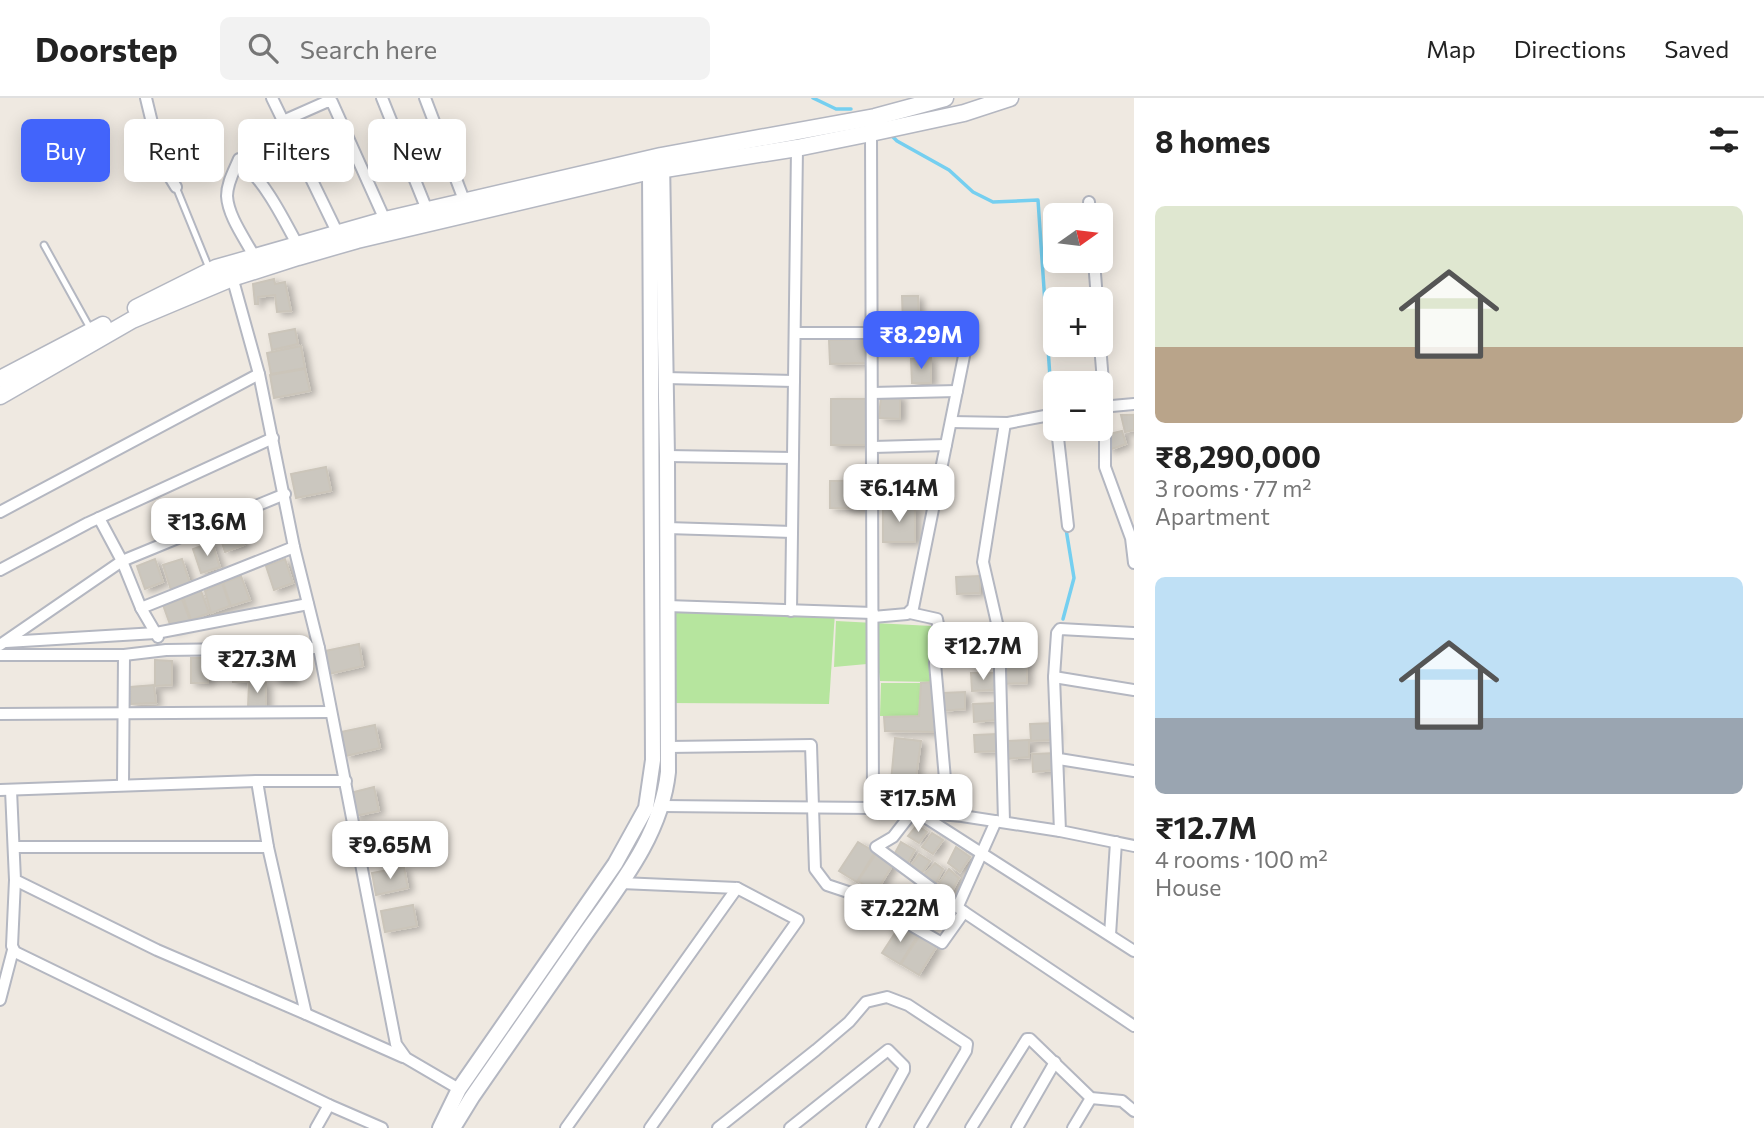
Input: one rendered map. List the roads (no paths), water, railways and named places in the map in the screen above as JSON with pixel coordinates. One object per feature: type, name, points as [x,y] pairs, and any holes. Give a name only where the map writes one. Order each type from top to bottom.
[{"type":"main road","points":[[0,396],[132,320],[230,271],[254,256],[464,200],[655,164],[875,117],[920,102],[945,98]]},
{"type":"main road","points":[[0,379],[210,271],[230,271],[655,164],[797,148],[925,122],[1010,98]]},
{"type":"street","points":[[145,98],[162,164],[176,187]]},
{"type":"street","points":[[272,98],[282,119]]},
{"type":"street","points":[[382,98],[427,210]]},
{"type":"street","points":[[425,98],[464,200]]},
{"type":"street","points":[[288,119],[327,102],[332,102],[340,119]]},
{"type":"street","points":[[871,133],[873,808]]},
{"type":"street","points":[[791,611],[797,148]]},
{"type":"street","points":[[354,151],[385,219]]},
{"type":"street","points":[[254,256],[230,209],[227,195],[239,159],[253,172],[273,200],[297,244]]},
{"type":"street","points":[[453,1128],[621,883],[653,830],[663,806],[668,772],[667,456],[655,164]]},
{"type":"street","points":[[440,1128],[459,1089],[615,864],[637,828],[649,798],[653,760],[655,164]]},
{"type":"street","points":[[313,182],[338,234]]},
{"type":"street","points":[[230,271],[260,374],[294,547],[319,648],[346,781],[396,1044],[406,1058]]},
{"type":"street","points":[[796,333],[872,333],[964,339],[965,351],[910,613]]},
{"type":"street","points":[[0,512],[260,374]]},
{"type":"street","points":[[665,378],[794,381]]},
{"type":"street","points":[[872,393],[957,391]]},
{"type":"street","points":[[1113,406],[1134,404]]},
{"type":"street","points":[[951,422],[1005,423],[1043,417]]},
{"type":"street","points":[[668,747],[811,745],[815,869],[827,885],[860,896],[942,943],[961,909],[981,855],[1000,821],[999,629],[983,562],[1005,423]]},
{"type":"street","points":[[0,570],[99,518],[273,438]]},
{"type":"street","points":[[1058,441],[1068,526]]},
{"type":"street","points":[[1104,441],[1105,467],[1132,537],[1134,563]]},
{"type":"street","points":[[873,447],[946,445]]},
{"type":"street","points":[[667,456],[793,458]]},
{"type":"street","points":[[2,644],[122,561],[285,494]]},
{"type":"street","points":[[873,503],[935,500]]},
{"type":"street","points":[[99,518],[122,561],[141,608],[166,650]]},
{"type":"street","points":[[667,528],[792,532]]},
{"type":"street","points":[[141,608],[294,547]]},
{"type":"street","points":[[2,644],[156,633],[308,604]]},
{"type":"street","points":[[667,607],[873,615],[910,613],[937,620],[940,631],[935,663],[948,814]]},
{"type":"street","points":[[940,631],[999,629]]},
{"type":"street","points":[[1060,831],[1054,677],[1058,630],[1134,633]]},
{"type":"street","points":[[0,655],[124,655],[166,650],[319,648]]},
{"type":"street","points":[[122,785],[124,655]]},
{"type":"street","points":[[1054,677],[1134,690]]},
{"type":"street","points":[[0,714],[331,712]]},
{"type":"street","points":[[1059,759],[1134,771]]},
{"type":"street","points":[[0,1000],[13,950],[15,880],[14,847],[5,790],[257,781],[346,781]]},
{"type":"street","points":[[257,781],[268,847],[306,1014]]},
{"type":"street","points":[[663,806],[914,810],[1000,821],[1134,846]]},
{"type":"street","points":[[914,810],[893,837],[876,847],[961,909],[1134,1026]]},
{"type":"street","points":[[914,810],[1134,951]]},
{"type":"street","points":[[1110,935],[1116,842]]},
{"type":"street","points":[[14,847],[268,847]]},
{"type":"street","points":[[15,880],[157,950],[406,1058],[459,1089]]},
{"type":"street","points":[[621,883],[737,888],[797,920],[650,1128]]},
{"type":"street","points":[[566,1128],[737,888]]},
{"type":"street","points":[[0,934],[12,935]]},
{"type":"street","points":[[13,950],[329,1105],[382,1128]]},
{"type":"street","points":[[718,1128],[832,1036],[866,1002],[887,997],[908,1005],[967,1044],[966,1051],[920,1128]]},
{"type":"street","points":[[971,1128],[1024,1041],[1030,1039],[1091,1098],[1122,1101],[1134,1111]]},
{"type":"street","points":[[790,1128],[888,1050],[904,1069],[872,1128]]},
{"type":"street","points":[[1017,1128],[1055,1062]]},
{"type":"street","points":[[1073,1128],[1091,1098]]},
{"type":"street","points":[[316,1128],[329,1105]]},
{"type":"lane","points":[[920,102],[925,122]]},
{"type":"lane","points":[[176,187],[210,271]]},
{"type":"lane","points":[[44,244],[92,331]]},
{"type":"waterway","points":[[813,98],[836,109],[851,109]]},
{"type":"waterway","points":[[893,137],[949,170],[973,192],[993,202],[1038,200],[1050,371]]},
{"type":"waterway","points":[[1063,619],[1074,578],[1066,529]]}]
